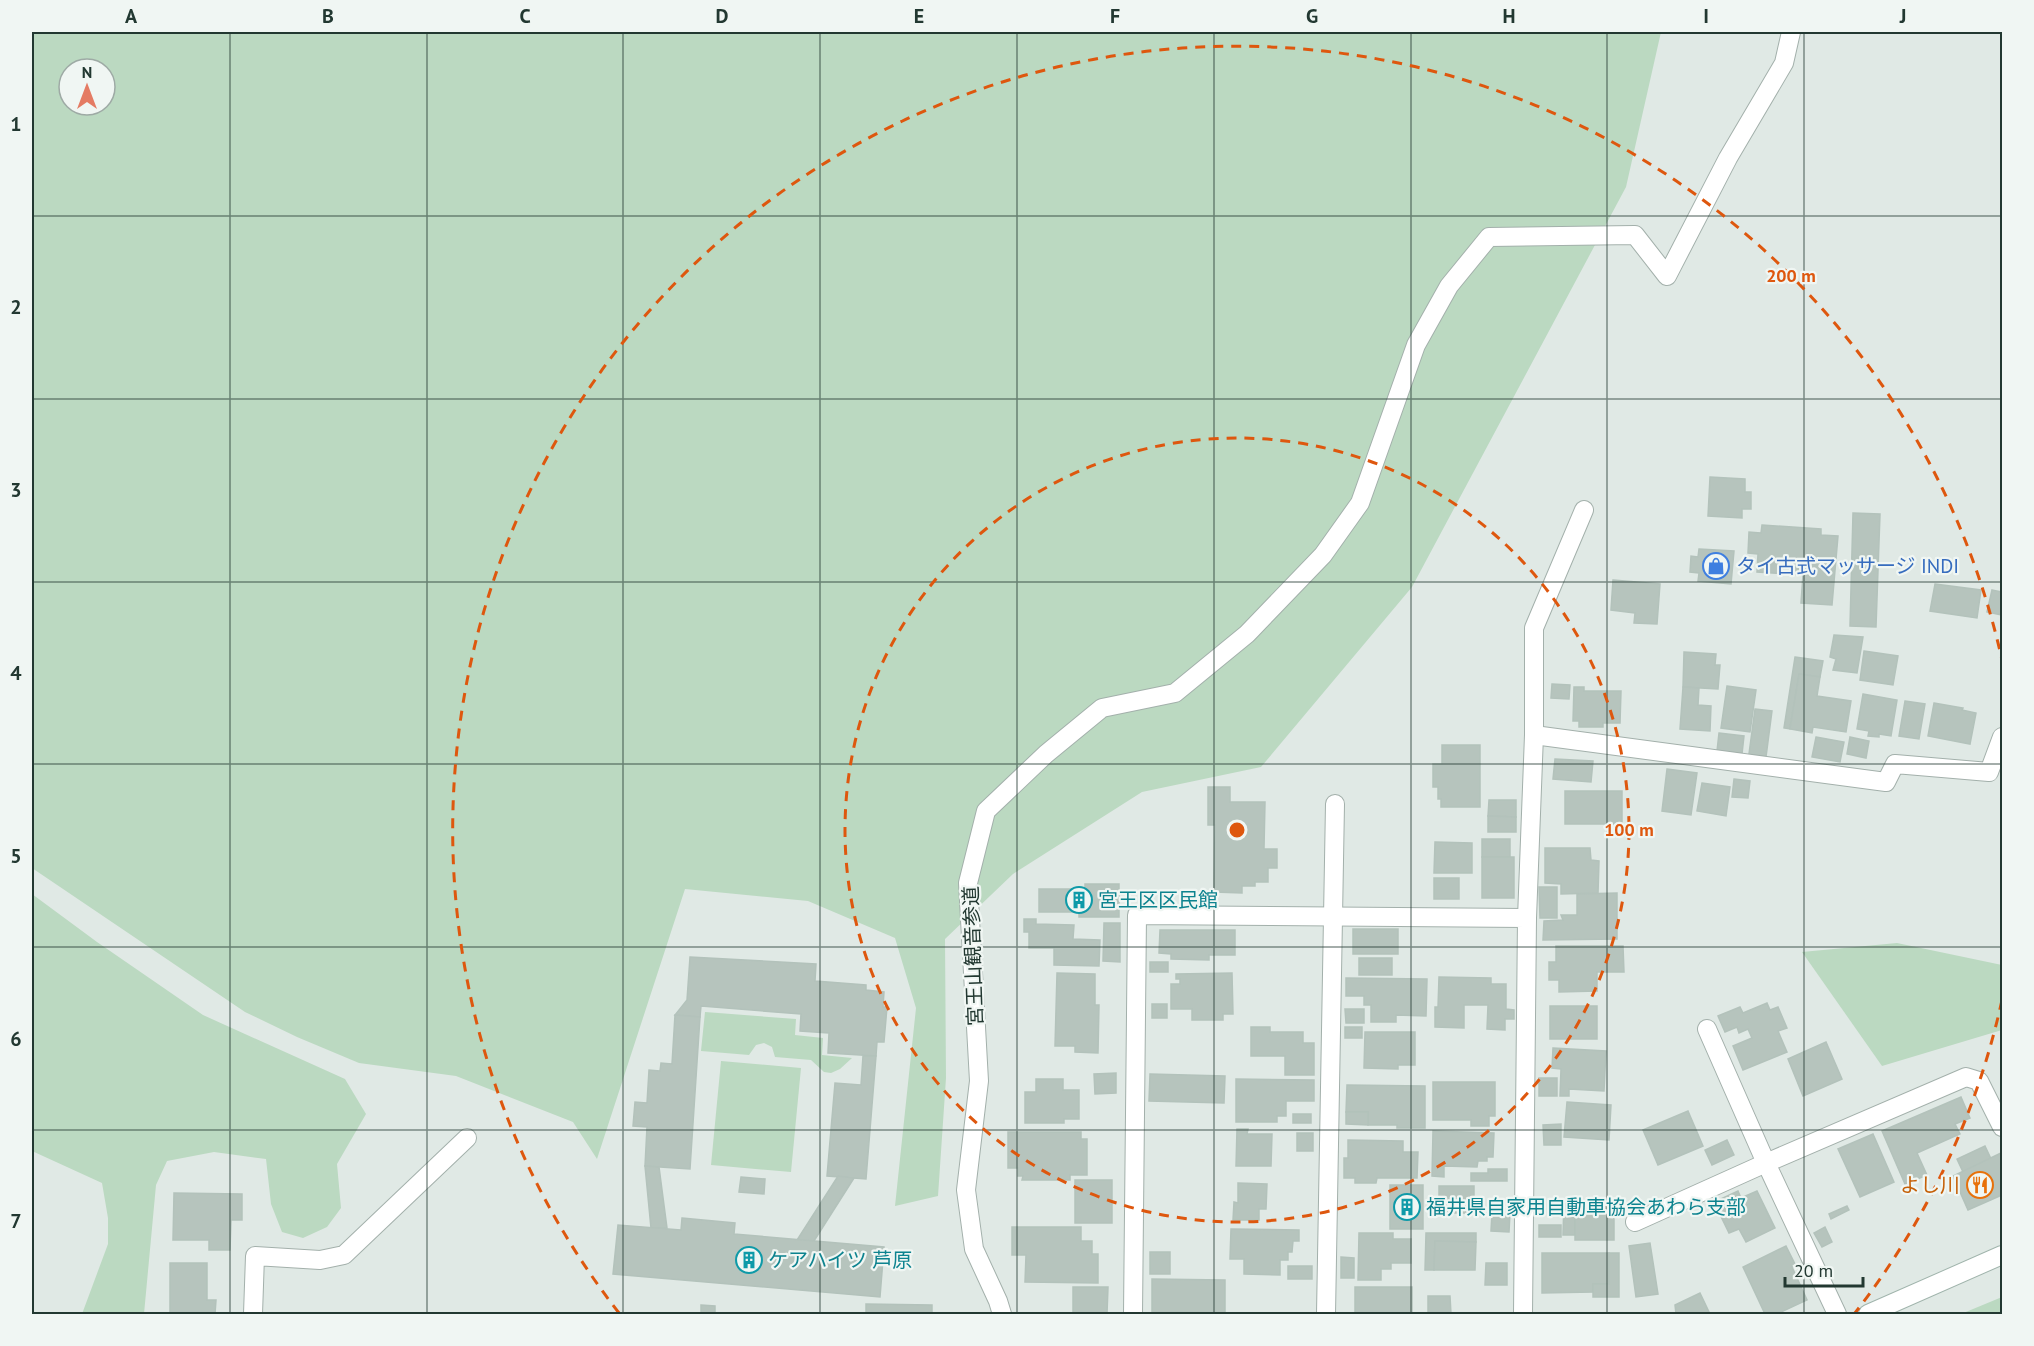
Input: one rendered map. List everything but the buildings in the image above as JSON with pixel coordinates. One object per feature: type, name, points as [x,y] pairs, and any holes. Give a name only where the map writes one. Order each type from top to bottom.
[{"type":"street","name":"宮王山観音参道","points":[[1002,1314],[974,1249],[966,1190],[978,1081],[968,883],[986,811],[1046,754],[1102,708],[1175,693],[1247,634],[1323,555],[1360,503],[1416,345],[1449,286],[1489,237],[1635,235],[1667,276],[1728,158],[1784,63],[1791,32]]},
{"type":"street","points":[[1523,1314],[1527,918],[1534,735],[1534,628],[1584,510]]},
{"type":"street","points":[[1534,735],[1886,782],[1896,764],[1989,772],[2002,737]]},
{"type":"street","points":[[1326,1314],[1335,804]]},
{"type":"street","points":[[1133,1314],[1137,915],[1527,918]]},
{"type":"street","points":[[1707,1029],[1837,1314]]},
{"type":"street","points":[[1635,1222],[1766,1162],[1966,1077],[1979,1081],[2002,1127]]},
{"type":"street","points":[[254,1314],[255,1256],[320,1260],[344,1255],[467,1138]]},
{"type":"street","points":[[1868,1314],[2002,1255]]},
{"type":"green space","points":[[32,32],[1661,32],[1626,187],[1412,587],[1261,767],[1142,792],[1013,874],[945,939],[946,1078],[938,1196],[895,1206],[916,1008],[895,938],[808,901],[685,889],[597,1159],[573,1122],[456,1076],[359,1063],[245,1012],[32,868]]},
{"type":"green space","points":[[32,894],[203,1015],[345,1079],[366,1114],[337,1164],[341,1208],[327,1227],[303,1238],[282,1232],[271,1204],[266,1159],[214,1152],[167,1161],[156,1185],[144,1314],[82,1314],[108,1244],[108,1218],[102,1183],[32,1151]]},
{"type":"green space","points":[[1897,943],[2002,965],[2002,1030],[1882,1066],[1802,952]]},
{"type":"green space","points":[[705,1012],[796,1019],[795,1035],[823,1038],[822,1055],[852,1058],[840,1069],[831,1073],[824,1072],[811,1060],[775,1057],[772,1047],[764,1043],[756,1045],[749,1055],[701,1051]]},
{"type":"green space","points":[[721,1061],[801,1068],[791,1172],[711,1165]]},
{"type":"green space","points":[[2002,1297],[2002,1314],[1961,1314]]},
{"type":"place","name":"タイ古式マッサージ INDI","points":[[1716,566]]},
{"type":"place","name":"宮王区区民館","points":[[1079,900]]},
{"type":"place","name":"よし川","points":[[1980,1185]]},
{"type":"place","name":"福井県自家用自動車協会あわら支部","points":[[1407,1207]]},
{"type":"place","name":"ケアハイツ 芦原","points":[[749,1260]]}]
